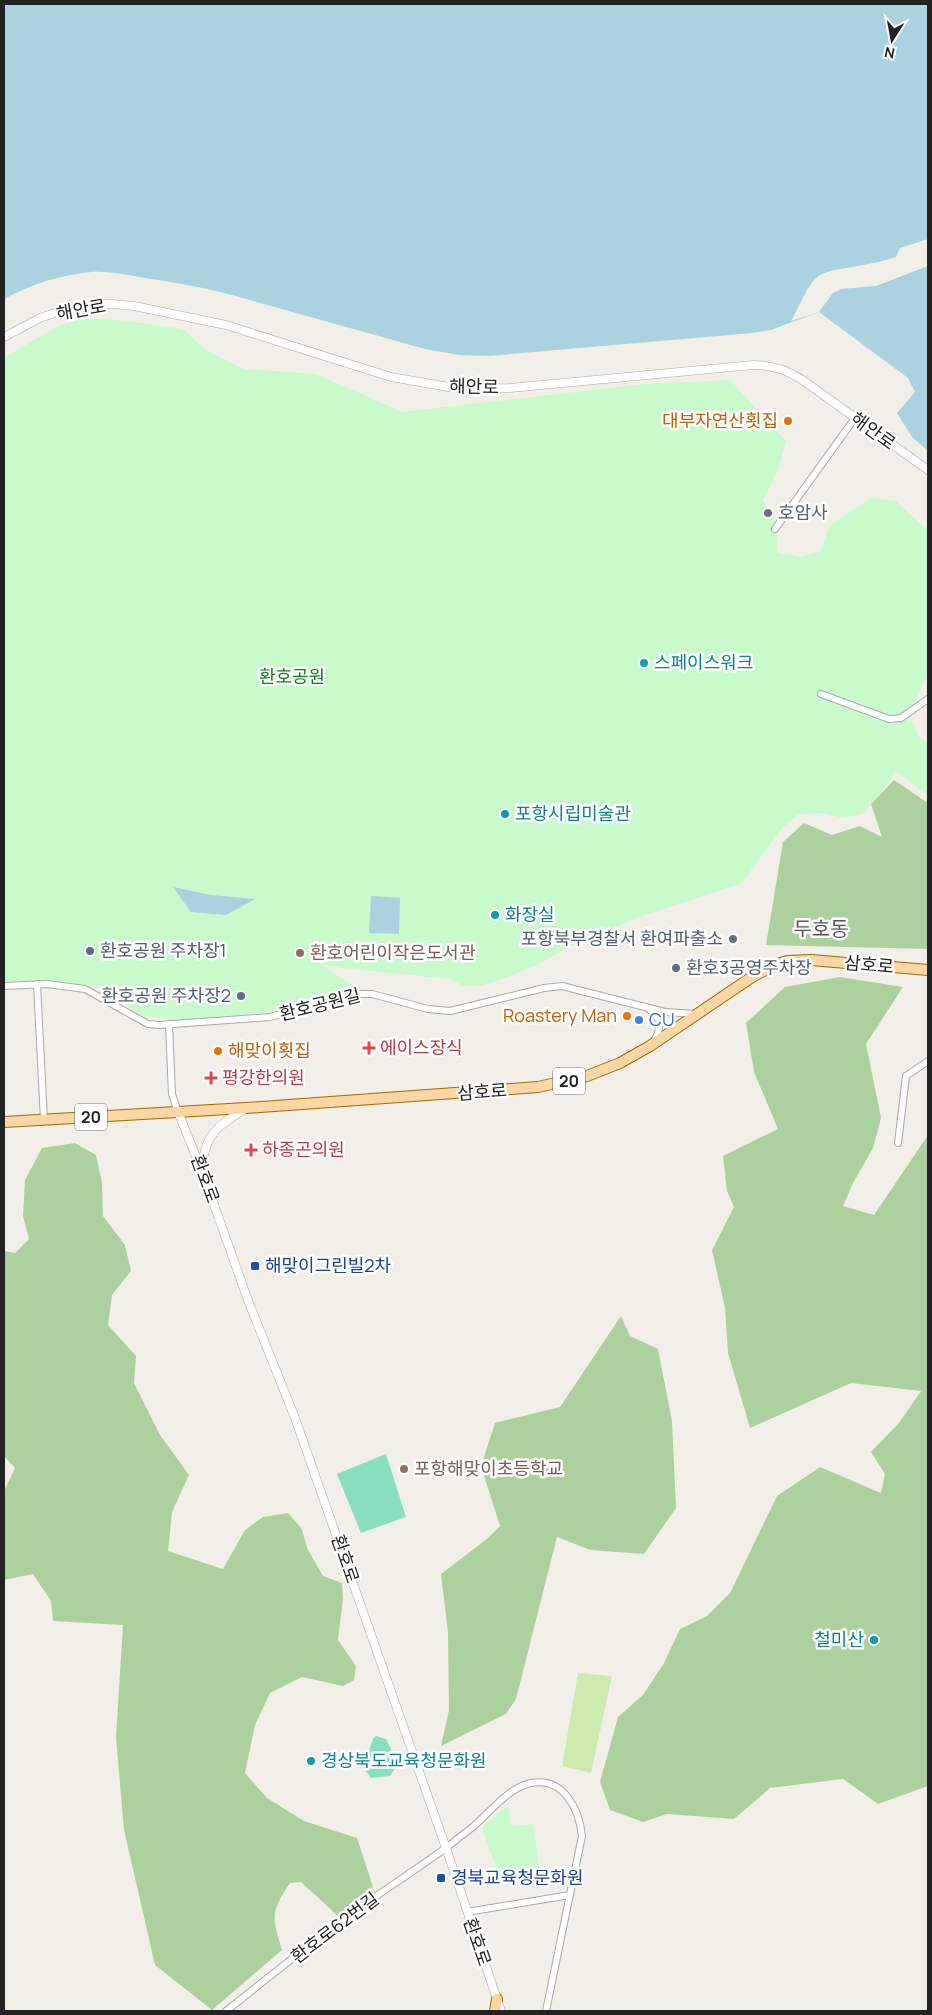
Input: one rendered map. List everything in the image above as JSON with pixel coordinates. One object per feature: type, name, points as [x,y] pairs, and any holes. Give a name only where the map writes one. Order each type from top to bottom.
[{"type":"main road","name":"삼호로","points":[[4,1122],[246,1108],[538,1087],[587,1076],[620,1063],[650,1046],[752,976],[787,961],[811,960],[928,970]]},
{"type":"main road","points":[[495,2011],[497,1999]]},
{"type":"street","name":"해안로","points":[[4,337],[40,318],[64,310],[90,304],[112,304],[134,306],[226,325],[391,377],[460,389],[510,388],[753,365],[770,366],[793,374],[928,470]]},
{"type":"street","points":[[775,529],[854,418]]},
{"type":"street","points":[[821,694],[889,719],[901,718],[928,699]]},
{"type":"street","points":[[37,984],[44,1120]]},
{"type":"street","name":"환호공원길","points":[[4,986],[37,984],[85,989],[148,1024],[270,1017],[353,994],[365,993],[428,1009],[450,1012],[544,988],[562,986],[647,1008],[676,1014],[697,1014]]},
{"type":"street","points":[[647,1008],[654,1013],[659,1023],[657,1036],[650,1046]]},
{"type":"street","points":[[168,1024],[172,1094],[178,1112]]},
{"type":"street","points":[[898,1143],[906,1076],[928,1061]]},
{"type":"street","points":[[202,1171],[204,1149],[213,1133],[230,1118],[246,1108]]},
{"type":"street","name":"환호로","points":[[178,1112],[202,1171],[249,1303],[295,1418],[446,1848],[501,2011]]},
{"type":"street","points":[[446,1848],[474,1826],[499,1802],[518,1789],[532,1783],[546,1784],[559,1789],[570,1798],[579,1816],[582,1836],[546,2011]]},
{"type":"street","name":"환호로62번길","points":[[226,2011],[350,1914],[446,1848]]},
{"type":"street","points":[[467,1912],[570,1895]]},
{"type":"green space","name":"환호공원","points":[[84,319],[111,319],[183,329],[206,350],[244,369],[316,374],[402,412],[645,384],[730,380],[786,441],[778,471],[763,500],[776,525],[778,537],[777,553],[801,557],[821,551],[829,526],[871,498],[896,501],[928,531],[928,676],[922,684],[910,715],[918,736],[928,742],[928,796],[897,772],[864,813],[843,818],[823,813],[799,814],[782,828],[742,883],[639,917],[568,947],[543,962],[481,986],[464,986],[449,979],[320,964],[355,987],[263,1013],[181,1020],[144,1016],[95,986],[46,980],[4,982],[4,358],[58,326]]},
{"type":"green space","points":[[894,780],[928,803],[928,949],[766,945],[783,842],[804,823],[832,835],[860,826],[882,837],[871,804]]},
{"type":"green space","points":[[840,977],[903,987],[866,1044],[881,1118],[873,1148],[853,1183],[843,1206],[874,1215],[928,1135],[928,1786],[878,1804],[843,1779],[770,1788],[734,1819],[667,1814],[643,1822],[610,1810],[600,1782],[618,1717],[643,1695],[664,1663],[680,1629],[707,1616],[730,1593],[777,1496],[820,1467],[881,1493],[885,1474],[871,1452],[899,1423],[921,1391],[851,1383],[750,1428],[728,1353],[725,1308],[712,1250],[734,1207],[727,1191],[723,1156],[778,1129],[754,1072],[746,1023],[785,987]]},
{"type":"green space","points":[[75,1143],[96,1155],[102,1183],[103,1216],[125,1245],[131,1271],[112,1295],[108,1325],[136,1356],[134,1383],[160,1435],[189,1475],[172,1512],[168,1551],[223,1569],[245,1530],[263,1517],[288,1513],[302,1529],[307,1548],[323,1576],[342,1583],[343,1598],[338,1640],[356,1666],[354,1680],[343,1686],[302,1677],[270,1693],[255,1725],[245,1773],[267,1798],[304,1821],[357,1838],[373,1887],[338,1916],[301,1882],[290,1883],[279,1901],[275,1915],[276,1929],[282,1950],[212,2010],[155,1965],[124,1830],[116,1737],[123,1625],[53,1621],[51,1601],[33,1574],[4,1580],[4,1491],[15,1468],[4,1456],[4,1251],[15,1253],[29,1239],[23,1216],[25,1180],[42,1148]]},
{"type":"green space","points":[[621,1316],[630,1336],[658,1349],[672,1421],[676,1508],[644,1554],[590,1550],[557,1537],[516,1699],[506,1714],[441,1746],[449,1710],[448,1633],[441,1574],[487,1539],[500,1526],[481,1466],[495,1423],[560,1407]]},
{"type":"green space","points":[[386,1454],[406,1517],[361,1533],[337,1474]]},
{"type":"green space","points":[[578,1673],[612,1676],[591,1773],[562,1766]]},
{"type":"green space","points":[[376,1736],[386,1739],[391,1749],[395,1768],[390,1776],[371,1778],[363,1767],[373,1739]]},
{"type":"green space","points":[[508,1805],[511,1826],[533,1824],[540,1875],[500,1878],[482,1828]]},
{"type":"water","points":[[4,4],[928,4],[928,451],[912,437],[897,413],[915,392],[908,378],[819,312],[771,330],[752,333],[489,356],[459,355],[425,349],[218,291],[111,273],[79,273],[57,278],[35,285],[4,299]]},
{"type":"water","points":[[173,887],[211,895],[255,899],[226,915],[191,912]]},
{"type":"water","points":[[371,896],[400,898],[399,934],[369,933]]},
{"type":"pier","points":[[928,239],[928,266],[876,286],[841,289],[833,293],[819,312],[791,321],[807,290],[820,275],[830,271],[896,257],[900,248]]},
{"type":"place","name":"대부자연산횟집","points":[[788,421]]},
{"type":"place","name":"호암사","points":[[768,513]]},
{"type":"place","name":"스페이스워크","points":[[644,663]]},
{"type":"place","name":"포항시립미술관","points":[[505,814]]},
{"type":"place","name":"화장실","points":[[495,915]]},
{"type":"place","name":"포항북부경찰서 환여파출소","points":[[733,939]]},
{"type":"place","name":"환호공원 주차장1","points":[[90,951]]},
{"type":"place","name":"환호어린이작은도서관","points":[[300,953]]},
{"type":"place","name":"환호3공영주차장","points":[[676,968]]},
{"type":"place","name":"환호공원 주차장2","points":[[241,996]]},
{"type":"place","name":"Roastery Man","points":[[627,1016]]},
{"type":"place","name":"CU","points":[[639,1020]]},
{"type":"place","name":"에이스장식","points":[[369,1048]]},
{"type":"place","name":"해맞이횟집","points":[[218,1051]]},
{"type":"place","name":"평강한의원","points":[[211,1078]]},
{"type":"place","name":"하종곤의원","points":[[251,1150]]},
{"type":"place","name":"해맞이그린빌2차","points":[[255,1266]]},
{"type":"place","name":"포항해맞이초등학교","points":[[404,1469]]},
{"type":"place","name":"철미산","points":[[874,1640]]},
{"type":"place","name":"경상북도교육청문화원","points":[[311,1761]]},
{"type":"place","name":"경북교육청문화원","points":[[441,1878]]},
{"type":"district","name":"두호동","points":[[821,929]]}]
